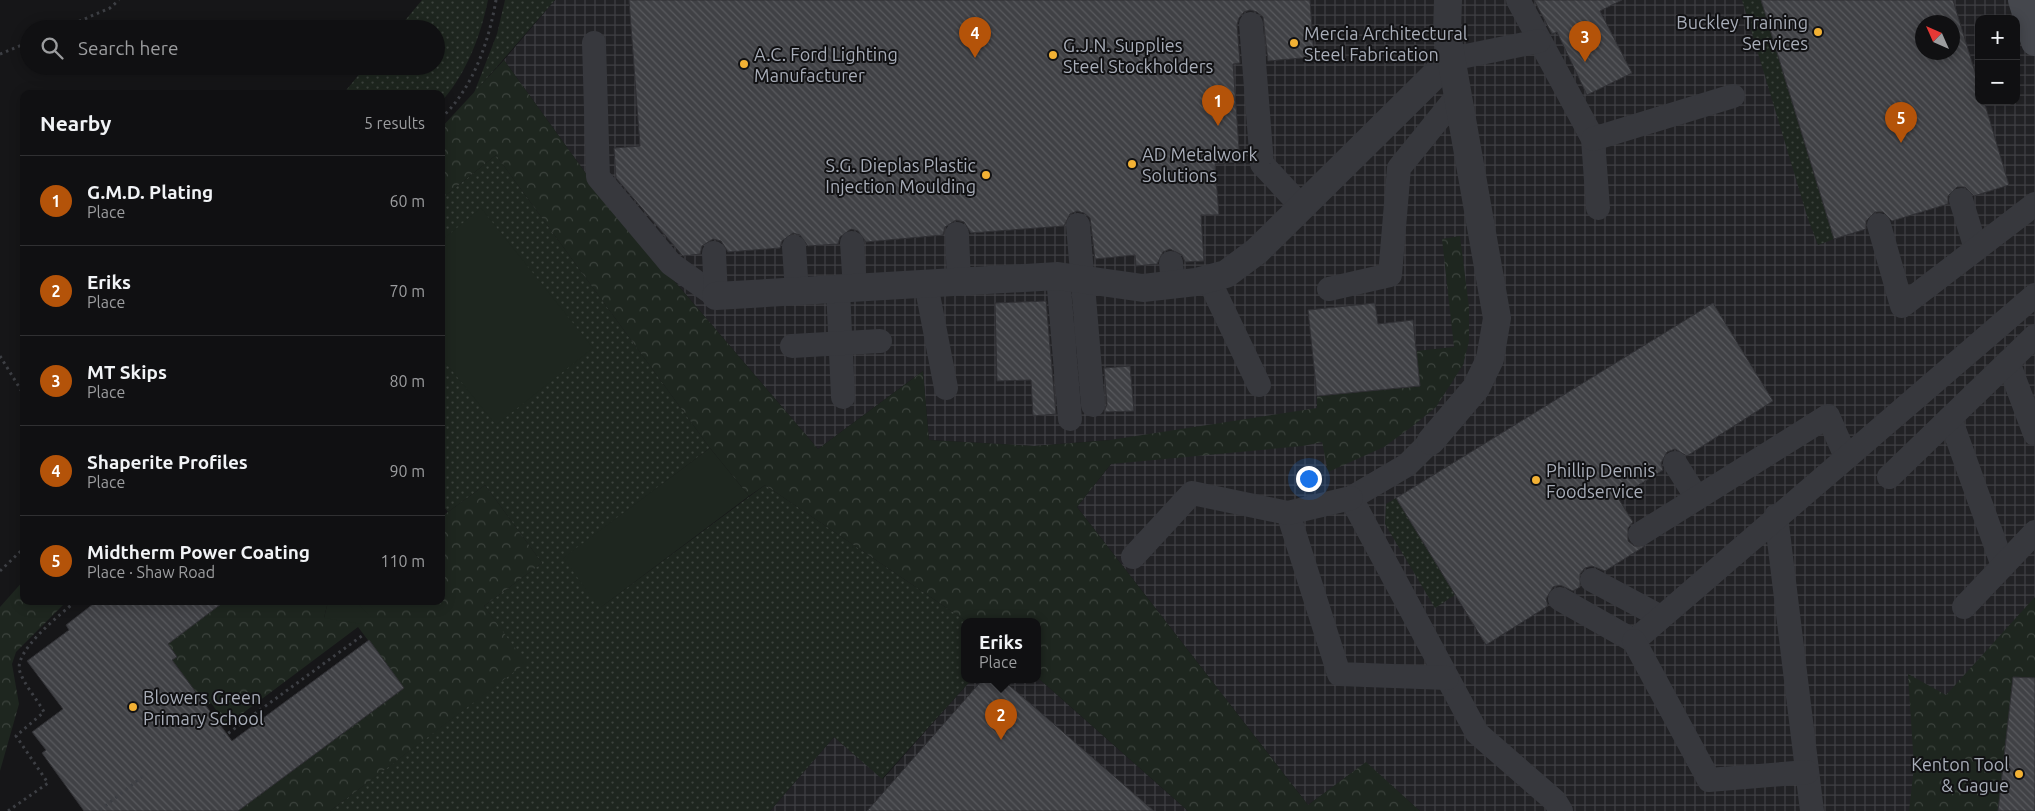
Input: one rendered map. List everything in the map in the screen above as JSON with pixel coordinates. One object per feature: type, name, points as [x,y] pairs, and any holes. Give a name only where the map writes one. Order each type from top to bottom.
[{"type":"street","points":[[1431,441],[1476,388],[1490,360],[1497,318],[1447,34],[1448,0]]},
{"type":"street","points":[[2022,0],[2035,42]]},
{"type":"street","points":[[716,296],[959,282],[1070,278],[1143,288],[1172,274],[1208,278],[1226,274],[1257,251],[1302,208],[1451,59]]},
{"type":"lane","points":[[1518,0],[1592,139],[1598,208]]},
{"type":"lane","points":[[1251,24],[1250,149],[1302,208]]},
{"type":"lane","points":[[1451,59],[1539,41]]},
{"type":"lane","points":[[594,43],[598,177],[671,264],[716,296]]},
{"type":"lane","points":[[1329,289],[1390,275],[1399,168],[1458,95]]},
{"type":"lane","points":[[1592,139],[1733,96]]},
{"type":"lane","points":[[1961,200],[1976,250]]},
{"type":"lane","points":[[1879,225],[1902,306],[2035,204]]},
{"type":"lane","points":[[1070,419],[1070,278],[1078,225]]},
{"type":"lane","points":[[957,234],[959,282]]},
{"type":"lane","points":[[843,397],[840,343],[852,243]]},
{"type":"lane","points":[[794,247],[797,292]]},
{"type":"lane","points":[[714,253],[716,296]]},
{"type":"lane","points":[[1070,278],[1094,405]]},
{"type":"lane","points":[[1208,278],[1258,385]]},
{"type":"lane","points":[[926,284],[946,388]]},
{"type":"lane","points":[[1634,641],[1776,516],[2035,295]]},
{"type":"lane","points":[[1889,477],[2035,336]]},
{"type":"lane","points":[[792,346],[880,341]]},
{"type":"lane","points":[[2008,362],[2035,434]]},
{"type":"lane","points":[[1640,534],[1828,416],[1846,457]]},
{"type":"lane","points":[[1950,418],[2003,566]]},
{"type":"lane","points":[[1133,557],[1192,493],[1288,513],[1351,498],[1407,465],[1431,441]]},
{"type":"lane","points":[[1675,463],[1697,498]]},
{"type":"lane","points":[[1351,498],[1477,733],[1555,801],[1561,811]]},
{"type":"lane","points":[[1288,513],[1339,674],[1447,678]]},
{"type":"lane","points":[[1776,516],[1812,811]]},
{"type":"lane","points":[[1964,607],[2035,532]]},
{"type":"lane","points":[[1592,580],[1661,617]]},
{"type":"lane","points":[[1560,599],[1634,641],[1709,780],[1807,772]]},
{"type":"path","points":[[82,20],[110,8],[119,0]]},
{"type":"path","points":[[445,113],[464,89],[476,68],[491,31],[496,0]]},
{"type":"path","points":[[0,54],[20,46]]},
{"type":"path","points":[[0,356],[20,388]]},
{"type":"path","points":[[0,570],[20,552]]},
{"type":"path","points":[[8,811],[48,783],[16,736],[44,712],[19,670],[21,656],[35,639],[72,605]]},
{"type":"path","points":[[223,737],[363,635]]},
{"type":"path","points":[[100,810],[147,773]]},
{"type":"shaded area","points":[[555,0],[2035,0],[2035,811],[1420,811],[1366,763],[1308,805],[1077,507],[1111,464],[1110,440],[1034,446],[929,440],[923,371],[818,449],[605,200],[504,60]]},
{"type":"shaded area","points":[[1041,681],[1188,811],[770,811],[834,737],[883,779],[968,683],[1041,683]]},
{"type":"green space","points":[[422,0],[488,0],[477,41],[458,80],[445,97],[445,90],[346,90],[359,75],[445,75],[445,20],[405,20]]},
{"type":"green space","points":[[505,0],[555,0],[474,93],[497,34]]},
{"type":"green space","points":[[1742,0],[1761,0],[1834,239],[1818,245],[1808,219]]},
{"type":"green space","points":[[504,60],[605,200],[818,449],[923,371],[929,440],[1034,446],[1110,440],[1317,408],[1317,396],[1419,386],[1416,351],[1454,347],[1442,239],[1460,236],[1469,307],[1469,341],[1463,365],[1436,407],[1384,447],[1328,472],[1322,442],[1303,446],[1111,464],[1077,507],[1308,805],[1366,762],[1420,811],[1188,811],[1041,681],[1041,618],[962,618],[765,485],[749,496],[710,448],[496,155],[445,196],[445,124]]},
{"type":"green space","points":[[496,155],[710,448],[564,558],[601,607],[765,485],[962,618],[961,683],[968,683],[882,779],[834,737],[770,811],[330,811],[525,663],[484,606],[542,563],[485,485],[448,512],[445,508],[445,196]]},
{"type":"green space","points":[[481,208],[593,348],[496,425],[445,362],[445,238]]},
{"type":"green space","points":[[710,448],[749,496],[600,608],[563,558]]},
{"type":"green space","points":[[485,485],[542,563],[484,606],[526,663],[330,811],[238,811],[404,688],[358,627],[227,725],[211,703],[206,706],[172,660],[177,657],[157,630],[203,605],[213,605],[215,608],[219,605],[327,605],[324,618],[370,617],[360,605],[445,605],[445,514]]},
{"type":"green space","points":[[1396,498],[1455,595],[1435,608],[1385,524],[1386,504]]},
{"type":"green space","points":[[20,584],[20,605],[63,605],[16,652],[12,664],[19,704],[0,771],[0,607]]},
{"type":"green space","points":[[2035,597],[2035,687],[1998,811],[1909,811],[1914,767],[1908,674],[1946,695]]},
{"type":"green space","points":[[327,605],[360,605],[371,617],[362,624],[324,618]]},
{"type":"building","points":[[629,0],[1310,0],[1314,57],[1268,61],[1263,17],[1257,12],[1250,10],[1244,12],[1239,18],[1237,25],[1240,63],[1233,64],[1240,162],[1215,164],[1219,215],[1201,215],[1204,261],[1185,262],[1182,255],[1170,249],[1163,252],[1157,264],[1136,266],[1135,255],[1095,259],[1090,218],[1084,213],[1077,211],[1070,214],[1064,226],[971,233],[964,222],[956,220],[945,227],[943,235],[866,242],[858,231],[851,229],[840,237],[838,244],[808,246],[800,235],[793,233],[782,241],[780,248],[728,252],[721,241],[713,239],[702,246],[700,254],[683,256],[616,178],[614,148],[640,146]]},
{"type":"building","points":[[1534,0],[1622,0],[1600,11],[1632,73],[1587,95],[1557,32],[1552,34]]},
{"type":"building","points":[[1761,0],[1953,0],[1958,15],[1915,15],[1915,60],[1960,60],[1960,23],[1975,72],[1975,105],[1985,105],[2009,185],[1974,196],[1965,187],[1957,187],[1948,196],[1948,204],[1892,221],[1883,212],[1875,212],[1866,221],[1866,229],[1834,239]]},
{"type":"building","points":[[1046,301],[1056,414],[1033,416],[1031,380],[997,381],[995,303]]},
{"type":"building","points":[[1375,303],[1378,324],[1413,320],[1420,386],[1317,396],[1308,310]]},
{"type":"building","name":"Phillip Dennis Foodservice","points":[[1713,303],[1773,401],[1687,456],[1675,449],[1667,452],[1661,463],[1663,470],[1618,498],[1633,522],[1628,528],[1628,541],[1634,546],[1645,546],[1605,571],[1592,566],[1585,568],[1580,574],[1580,587],[1573,591],[1560,585],[1553,587],[1546,599],[1548,606],[1486,645],[1396,498]]},
{"type":"building","points":[[1130,366],[1134,411],[1104,412],[1107,404],[1104,368]]},
{"type":"building","name":"Blowers Green Primary School","points":[[92,605],[220,605],[168,644],[177,657],[172,660],[232,741],[369,640],[404,688],[238,811],[84,811],[42,753],[46,750],[32,732],[63,709],[27,661],[69,630],[66,625]]},
{"type":"building","name":"Kenton Tool & Gague","points":[[2013,677],[2035,678],[2035,811],[1998,811]]},
{"type":"building","points":[[979,683],[1007,683],[1154,811],[867,811]]},
{"type":"place","name":"Buckley Training Services","points":[[1818,32]]},
{"type":"place","name":"Mercia Architectural Steel Fabrication","points":[[1294,43]]},
{"type":"place","name":"G.J.N. Supplies Steel Stockholders","points":[[1053,55]]},
{"type":"place","name":"Shaperite Profiles","points":[[975,58]]},
{"type":"place","name":"MT Skips","points":[[1585,62]]},
{"type":"place","name":"A.C. Ford Lighting Manufacturer","points":[[744,64]]},
{"type":"place","name":"G.M.D. Plating","points":[[1218,126]]},
{"type":"place","name":"Midtherm Power Coating","points":[[1901,143]]},
{"type":"place","name":"AD Metalwork Solutions","points":[[1132,164]]},
{"type":"place","name":"S.G. Dieplas Plastic Injection Moulding","points":[[986,175]]},
{"type":"place","name":"Phillip Dennis Foodservice","points":[[1536,480]]},
{"type":"place","name":"Blowers Green Primary School","points":[[133,707]]},
{"type":"place","name":"Eriks","points":[[1001,740]]},
{"type":"place","name":"Kenton Tool & Gague","points":[[2019,774]]}]
